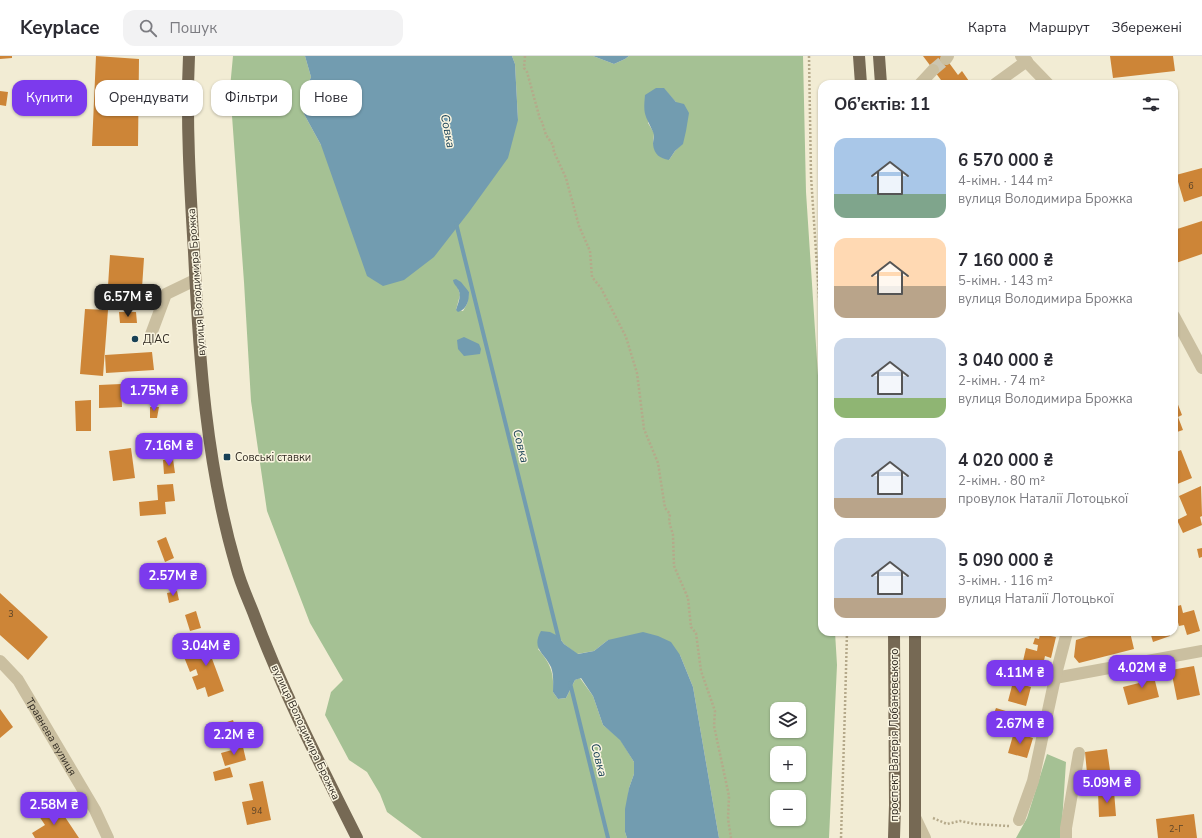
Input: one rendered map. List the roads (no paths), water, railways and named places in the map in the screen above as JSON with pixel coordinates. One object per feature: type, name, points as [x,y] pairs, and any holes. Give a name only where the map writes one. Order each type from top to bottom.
[{"type":"main road","name":"вулиця Володимира Брожка","points":[[189,56],[190,174],[196,309],[209,439],[220,503],[236,568],[262,638],[292,709],[357,838]]},
{"type":"main road","points":[[860,56],[861,80]]},
{"type":"main road","points":[[880,56],[881,80]]},
{"type":"main road","name":"проспект Валерія Лобановського","points":[[894,636],[894,838]]},
{"type":"main road","name":"проспект Валерія Лобановського","points":[[915,636],[915,838]]},
{"type":"street","points":[[999,80],[1024,58],[1044,80]]},
{"type":"street","points":[[924,80],[934,70]]},
{"type":"street","points":[[150,337],[166,294],[195,280]]},
{"type":"street","points":[[1178,323],[1202,368]]},
{"type":"street","points":[[1020,820],[1033,781],[1054,678],[1066,636]]},
{"type":"street","points":[[1054,678],[1202,651]]},
{"type":"street","name":"Травнева вулиця","points":[[0,661],[18,680],[95,810],[108,838]]},
{"type":"street","points":[[1066,838],[1066,828],[1078,753]]},
{"type":"street","points":[[915,817],[925,838]]},
{"type":"water","points":[[305,56],[512,56],[515,64],[518,120],[508,158],[434,257],[404,280],[383,286],[367,276],[321,145],[305,116],[362,116],[362,80],[310,80],[311,77]]},
{"type":"water","points":[[593,56],[629,56],[614,64]]},
{"type":"water","points":[[656,88],[664,88],[676,102],[684,104],[689,113],[683,144],[675,151],[669,160],[660,157],[655,151],[653,144],[654,134],[646,118],[644,107],[645,95]]},
{"type":"water","points":[[456,279],[461,282],[469,292],[467,304],[464,309],[458,312],[456,310],[460,294],[454,284],[453,280]]},
{"type":"water","points":[[464,337],[479,344],[481,349],[480,354],[464,356],[458,349],[457,340]]},
{"type":"water","points":[[541,631],[550,632],[558,636],[564,644],[578,654],[594,651],[608,640],[643,632],[658,636],[671,642],[680,655],[693,687],[719,838],[627,838],[625,832],[625,809],[629,788],[634,774],[634,762],[620,740],[603,725],[593,696],[581,678],[575,680],[566,698],[558,699],[553,692],[552,670],[537,642]]},
{"type":"waterway","name":"Совка","points":[[456,223],[559,640]]},
{"type":"waterway","name":"Совка","points":[[570,683],[608,838]]},
{"type":"tunnel","points":[[933,70],[946,59]]},
{"type":"place","name":"ДІАС","points":[[135,339]]},
{"type":"place","name":"Совські ставки","points":[[227,457]]}]
